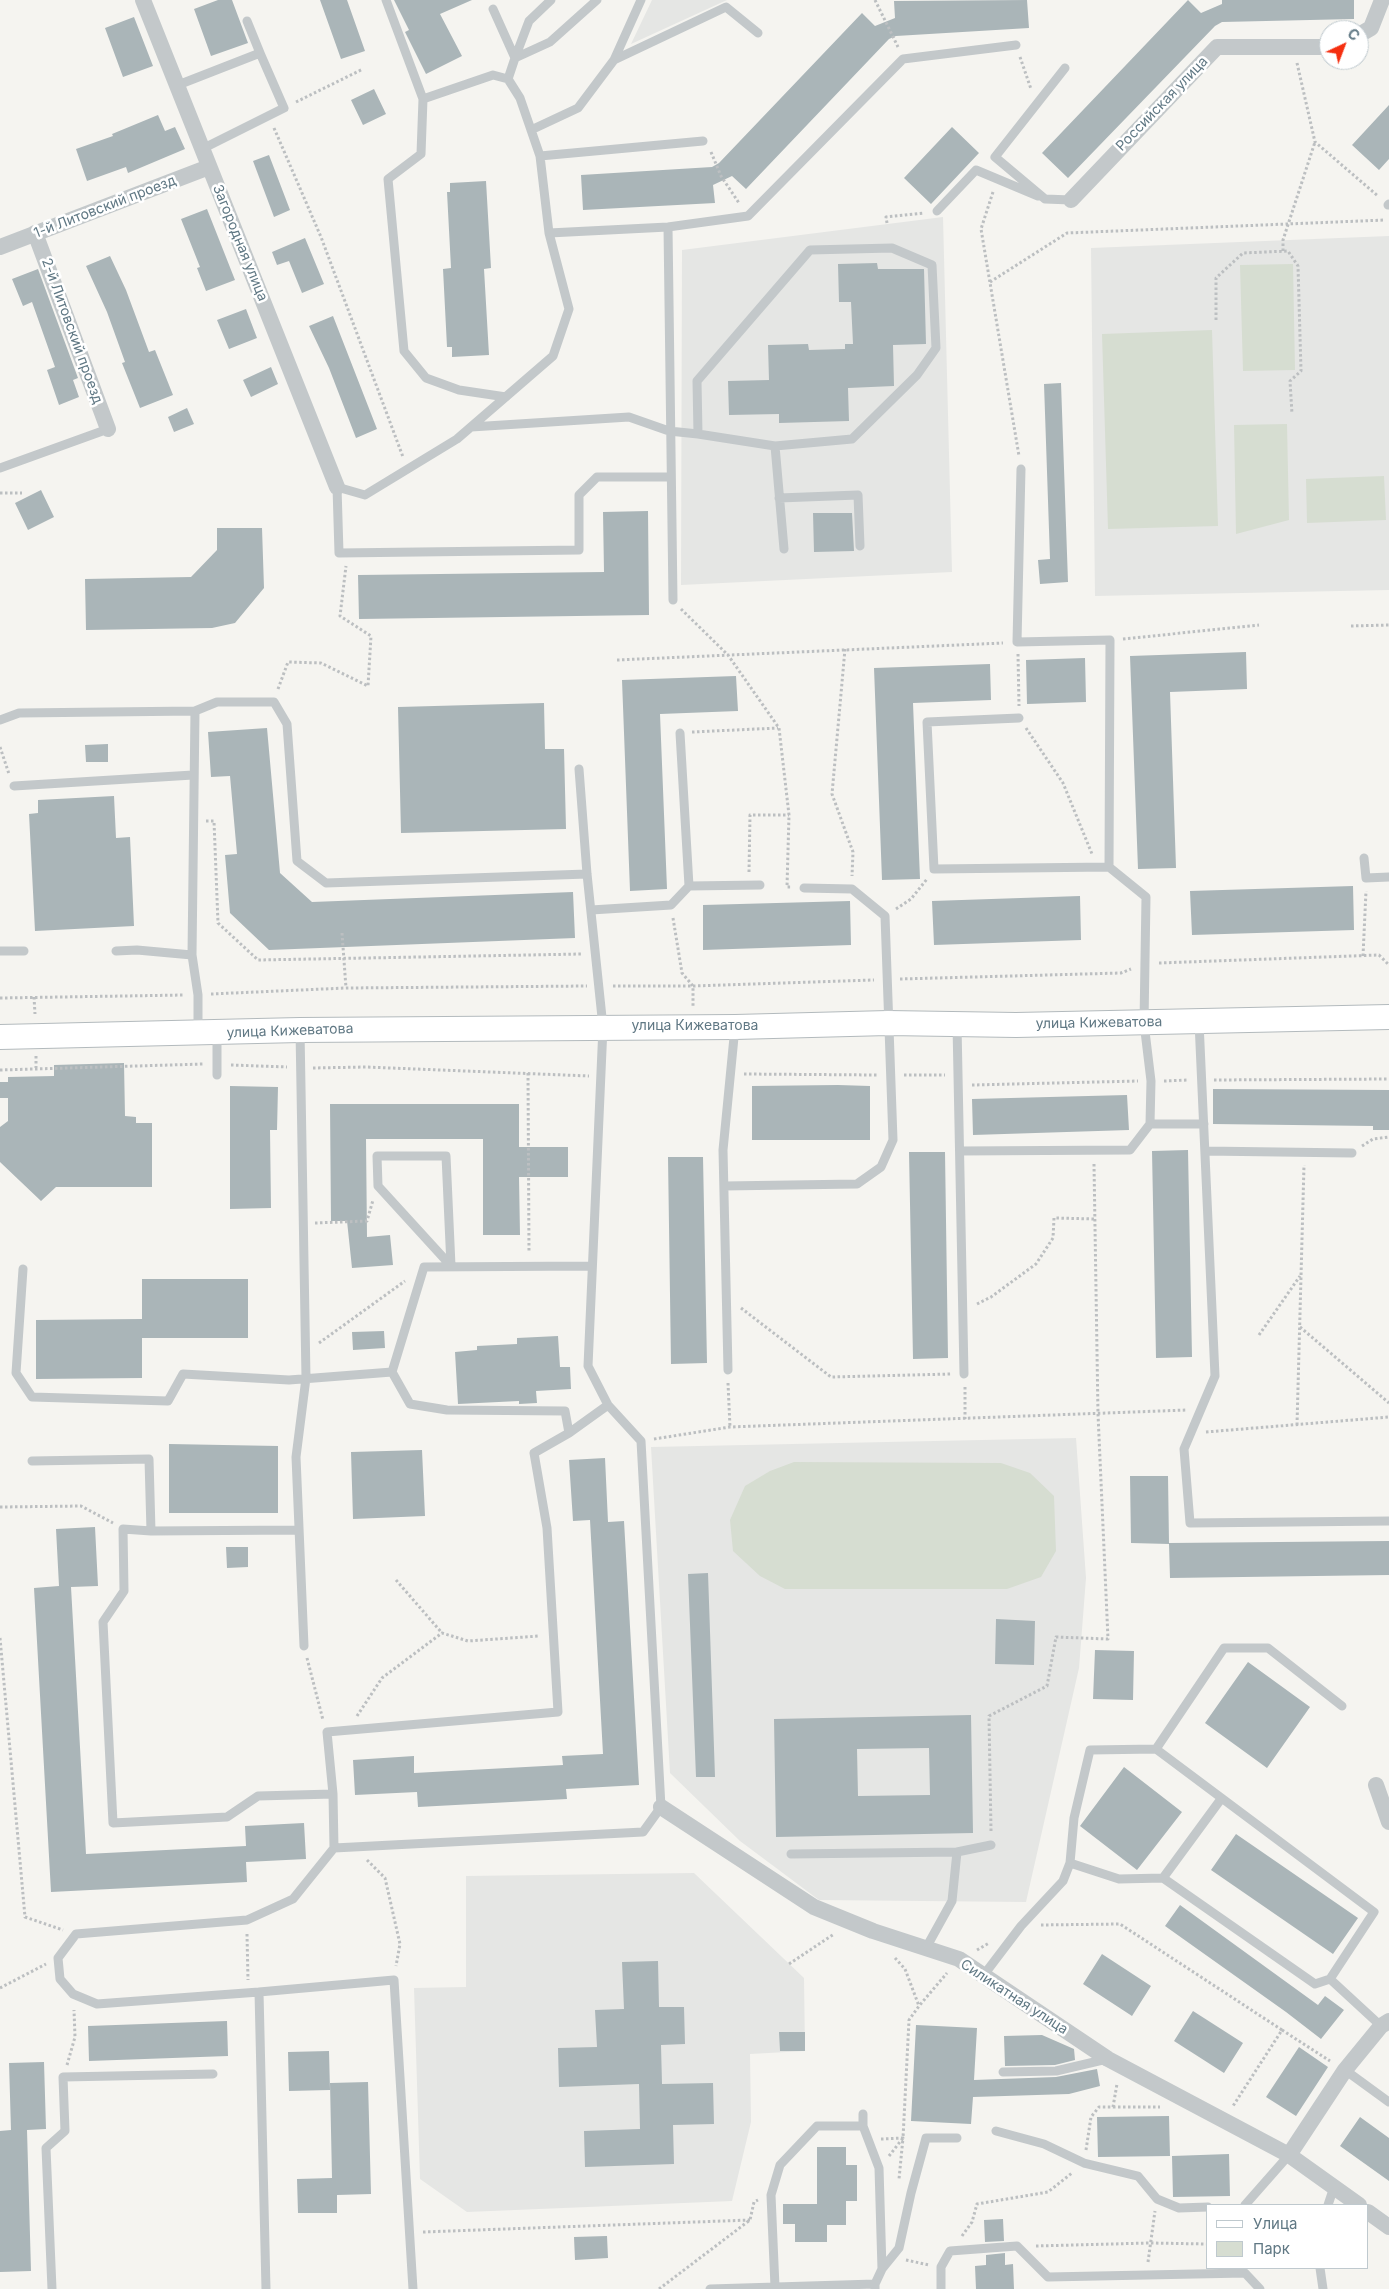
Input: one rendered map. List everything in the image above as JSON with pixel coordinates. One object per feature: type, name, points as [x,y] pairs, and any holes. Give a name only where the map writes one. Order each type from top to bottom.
[{"type":"main road","name":"улица Кижеватова","points":[[0,1037],[300,1030],[735,1027],[888,1023],[958,1025],[1144,1023],[1389,1017]]},
{"type":"street","name":"Загородная улица","points":[[143,0],[337,486]]},
{"type":"street","points":[[1369,29],[1382,0]]},
{"type":"street","name":"Российская улица","points":[[1071,200],[1217,46],[1319,47]]},
{"type":"street","name":"1-й Литовский проезд","points":[[0,247],[209,167]]},
{"type":"street","name":"2-й Литовский проезд","points":[[35,233],[108,429]]},
{"type":"street","points":[[1376,1785],[1389,1822]]},
{"type":"street","name":"Силикатная улица","points":[[661,1807],[814,1907],[873,1931],[959,1960],[1114,2062],[1289,2155],[1358,2204]]},
{"type":"street","points":[[1289,2155],[1345,2070],[1385,2024]]},
{"type":"street","points":[[1369,2213],[1389,2227]]},
{"type":"lane","points":[[386,0],[423,99],[421,154],[388,179],[404,350],[426,378],[459,390],[506,397]]},
{"type":"lane","points":[[508,79],[529,21],[550,0]]},
{"type":"lane","points":[[516,58],[550,42],[597,0]]},
{"type":"lane","points":[[531,130],[578,108],[614,60],[641,0]]},
{"type":"lane","points":[[614,60],[726,7],[758,33]]},
{"type":"lane","points":[[493,9],[516,58]]},
{"type":"lane","points":[[202,149],[284,108],[247,21]]},
{"type":"lane","points":[[549,233],[668,227],[748,216],[903,59],[1016,45]]},
{"type":"lane","points":[[178,85],[260,52]]},
{"type":"lane","points":[[1045,199],[995,157],[1065,68]]},
{"type":"lane","points":[[423,99],[493,75],[508,79],[520,98],[540,156],[549,233],[569,309],[552,356],[457,439],[365,495],[337,486],[339,553],[580,550],[579,495],[597,477],[670,477]]},
{"type":"lane","points":[[540,156],[703,141]]},
{"type":"lane","points":[[937,211],[976,170],[1045,199],[1071,200]]},
{"type":"lane","points":[[668,227],[673,600]]},
{"type":"lane","points":[[471,427],[629,418],[670,431],[775,446],[852,439],[917,375],[936,348],[932,265],[892,248],[810,250],[697,381],[698,434]]},
{"type":"lane","points":[[0,468],[108,429]]},
{"type":"lane","points":[[775,446],[784,550]]},
{"type":"lane","points":[[1021,469],[1018,642],[1110,640],[1109,867]]},
{"type":"lane","points":[[779,498],[858,495],[860,546]]},
{"type":"lane","points":[[0,720],[19,713],[195,711],[217,702],[274,702],[287,724],[297,861],[326,883],[587,874]]},
{"type":"lane","points":[[195,711],[192,955],[198,995],[217,1076]]},
{"type":"lane","points":[[960,1151],[1130,1150],[1150,1124],[1151,1081],[1144,1023],[1146,897],[1109,867],[934,869],[927,722],[1020,718]]},
{"type":"lane","points":[[680,733],[689,886]]},
{"type":"lane","points":[[334,1848],[643,1832],[661,1807],[641,1441],[608,1405],[588,1366],[603,1027],[587,874],[579,769]]},
{"type":"lane","points":[[14,786],[193,774]]},
{"type":"lane","points":[[1364,858],[1366,878],[1389,877]]},
{"type":"lane","points":[[591,910],[671,905],[689,886],[760,885]]},
{"type":"lane","points":[[724,1186],[857,1184],[881,1167],[893,1140],[885,916],[852,889],[804,888]]},
{"type":"lane","points":[[0,951],[24,950]]},
{"type":"lane","points":[[116,951],[137,950],[192,955]]},
{"type":"lane","points":[[1199,1021],[1215,1376],[1184,1449],[1190,1523],[1389,1521]]},
{"type":"lane","points":[[958,1025],[964,1374]]},
{"type":"lane","points":[[728,1370],[723,1150],[735,1027]]},
{"type":"lane","points":[[300,1030],[306,1378],[296,1456],[304,1646]]},
{"type":"lane","points":[[1150,1124],[1204,1124]]},
{"type":"lane","points":[[1205,1151],[1352,1153]]},
{"type":"lane","points":[[377,1156],[446,1156],[451,1266],[378,1186],[377,1156]]},
{"type":"lane","points":[[569,1433],[565,1411],[448,1410],[410,1404],[392,1372],[424,1267],[592,1266]]},
{"type":"lane","points":[[22,1269],[16,1374],[32,1397],[168,1401],[183,1374],[289,1380],[392,1372]]},
{"type":"lane","points":[[413,2289],[394,1980],[97,2004],[73,1994],[60,1979],[58,1958],[76,1934],[247,1920],[294,1898],[334,1848],[333,1794],[327,1732],[558,1712],[547,1528],[534,1453],[569,1433],[608,1405]]},
{"type":"lane","points":[[32,1461],[149,1459],[151,1531]]},
{"type":"lane","points":[[298,1530],[151,1531],[123,1529],[124,1590],[103,1622],[113,1823],[227,1817],[258,1796],[333,1794]]},
{"type":"lane","points":[[1156,1749],[1224,1648],[1268,1648],[1342,1706]]},
{"type":"lane","points":[[983,1976],[1021,1926],[1063,1882],[1070,1863],[1074,1818],[1090,1750],[1156,1749],[1374,1912],[1330,1979],[1315,1984],[1163,1878],[1119,1879],[1070,1863]]},
{"type":"lane","points":[[1163,1878],[1221,1799]]},
{"type":"lane","points":[[791,1854],[957,1852],[991,1845]]},
{"type":"lane","points":[[926,1948],[952,1902],[957,1852]]},
{"type":"lane","points":[[1330,1979],[1385,2024]]},
{"type":"lane","points":[[259,1992],[266,2289]]},
{"type":"lane","points":[[1003,2072],[1056,2071],[1114,2062]]},
{"type":"lane","points":[[1345,2070],[1389,2102]]},
{"type":"lane","points":[[52,2289],[46,2148],[65,2131],[64,2077],[213,2074]]},
{"type":"lane","points":[[863,2114],[863,2126],[879,2168],[882,2269]]},
{"type":"lane","points":[[775,2287],[771,2195],[780,2165],[817,2126],[863,2126]]},
{"type":"lane","points":[[996,2131],[1044,2144],[1084,2163],[1138,2176],[1157,2200],[1178,2208],[1206,2207]]},
{"type":"lane","points":[[710,2289],[875,2286],[882,2269],[899,2248],[926,2138],[956,2138]]},
{"type":"lane","points":[[1245,2204],[1289,2155]]},
{"type":"lane","points":[[1328,2204],[1334,2187]]},
{"type":"lane","points":[[941,2289],[941,2267],[950,2251],[1016,2246],[1048,2277],[1245,2273],[1260,2289]]},
{"type":"lane","points":[[1320,2269],[1323,2289]]},
{"type":"path","points":[[875,0],[903,59]]},
{"type":"path","points":[[1016,45],[1036,104]]},
{"type":"path","points":[[1283,252],[1283,240],[1315,142],[1294,48]]},
{"type":"path","points":[[284,108],[363,69]]},
{"type":"path","points":[[269,116],[321,237],[408,469]]},
{"type":"path","points":[[703,141],[710,148],[721,176],[748,216]]},
{"type":"path","points":[[1315,142],[1389,204]]},
{"type":"path","points":[[997,180],[981,230],[1021,469]]},
{"type":"path","points":[[887,223],[886,217],[937,211]]},
{"type":"path","points":[[990,282],[1067,233],[1389,220]]},
{"type":"path","points":[[1216,320],[1216,278],[1243,253],[1288,251],[1298,266],[1300,371],[1290,381],[1292,414]]},
{"type":"path","points":[[0,493],[22,494]]},
{"type":"path","points":[[274,702],[288,662],[321,663],[368,686],[372,636],[340,616],[347,553]]},
{"type":"path","points":[[673,600],[728,655],[779,728],[789,815],[786,887]]},
{"type":"path","points":[[1110,640],[1259,625]]},
{"type":"path","points":[[1351,626],[1389,625]]},
{"type":"path","points":[[617,660],[1018,642],[1020,718],[1062,782],[1097,867]]},
{"type":"path","points":[[845,649],[832,794],[853,852],[852,889]]},
{"type":"path","points":[[680,733],[779,728]]},
{"type":"path","points":[[0,747],[14,786]]},
{"type":"path","points":[[749,885],[750,815],[789,815]]},
{"type":"path","points":[[194,821],[214,821],[218,923],[258,960],[344,960],[595,953]]},
{"type":"path","points":[[885,916],[911,899],[934,869]]},
{"type":"path","points":[[1363,956],[1366,878]]},
{"type":"path","points":[[671,905],[682,973]]},
{"type":"path","points":[[342,933],[346,988]]},
{"type":"path","points":[[0,998],[198,995],[346,988],[693,986],[1121,973],[1144,964],[1379,955],[1389,965]]},
{"type":"path","points":[[34,997],[35,1020]]},
{"type":"path","points":[[528,1073],[529,1265]]},
{"type":"path","points":[[731,1074],[929,1075]]},
{"type":"path","points":[[959,1086],[1202,1080],[1389,1079]]},
{"type":"path","points":[[1373,1140],[1389,1137]]},
{"type":"path","points":[[991,1845],[989,1716],[1047,1686],[1056,1637],[1108,1639],[1098,1414],[1094,1150]]},
{"type":"path","points":[[1297,1424],[1304,1152]]},
{"type":"path","points":[[331,1222],[367,1221],[368,1215]]},
{"type":"path","points":[[963,1311],[991,1297],[1036,1264],[1052,1238],[1054,1218],[1095,1219]]},
{"type":"path","points":[[305,1354],[424,1267]]},
{"type":"path","points":[[1259,1335],[1301,1275]]},
{"type":"path","points":[[726,1297],[831,1377],[964,1374],[965,1419]]},
{"type":"path","points":[[1300,1327],[1389,1403]]},
{"type":"path","points":[[728,1370],[730,1428]]},
{"type":"path","points":[[641,1441],[730,1428],[1201,1410]]},
{"type":"path","points":[[1190,1433],[1389,1417]]},
{"type":"path","points":[[0,1508],[81,1506],[123,1529]]},
{"type":"path","points":[[396,1580],[442,1633],[468,1641],[554,1635]]},
{"type":"path","points":[[346,1730],[382,1678],[442,1633]]},
{"type":"path","points":[[0,1638],[25,1917],[76,1934]]},
{"type":"path","points":[[304,1646],[327,1732]]},
{"type":"path","points":[[334,1848],[364,1858],[385,1878],[400,1944],[394,1980]]},
{"type":"path","points":[[247,1920],[248,1993]]},
{"type":"path","points":[[789,1964],[851,1922]]},
{"type":"path","points":[[1021,1926],[1120,1924],[1345,2070]]},
{"type":"path","points":[[873,1931],[905,1969],[919,2006]]},
{"type":"path","points":[[879,2168],[904,2138],[910,2020],[919,2006],[959,1960],[990,1943]]},
{"type":"path","points":[[0,1988],[58,1958]]},
{"type":"path","points":[[64,2077],[75,2037],[73,1994]]},
{"type":"path","points":[[1224,2120],[1282,2030]]},
{"type":"path","points":[[950,2251],[972,2222],[977,2204],[1048,2192],[1084,2163],[1091,2117],[1099,2107],[1113,2107],[1114,2062]]},
{"type":"path","points":[[868,2139],[904,2138]]},
{"type":"path","points":[[659,2289],[750,2220],[754,2202],[771,2195]]},
{"type":"path","points":[[1149,2243],[1157,2200]]},
{"type":"path","points":[[409,2232],[750,2220]]},
{"type":"path","points":[[1016,2246],[1149,2243],[1206,2244]]},
{"type":"shaded area","points":[[652,0],[727,0],[631,44]]},
{"type":"shaded area","points":[[943,217],[952,572],[681,585],[682,250]]},
{"type":"shaded area","points":[[1389,236],[1389,590],[1095,596],[1091,248]]},
{"type":"shaded area","points":[[1076,1438],[1086,1578],[1079,1668],[1026,1902],[819,1900],[740,1841],[670,1773],[651,1447]]},
{"type":"shaded area","points":[[694,1873],[804,1978],[805,2051],[750,2054],[751,2122],[732,2201],[467,2212],[420,2179],[414,1988],[466,1987],[466,1876]]},
{"type":"green space","points":[[1293,264],[1295,370],[1243,371],[1240,265]]},
{"type":"green space","points":[[1212,330],[1218,526],[1108,529],[1102,334]]},
{"type":"green space","points":[[1287,424],[1289,520],[1236,534],[1234,425]]},
{"type":"green space","points":[[1384,476],[1386,520],[1307,523],[1306,479]]},
{"type":"green space","points":[[794,1462],[1001,1463],[1030,1473],[1054,1496],[1056,1551],[1041,1577],[1007,1589],[785,1589],[760,1576],[733,1551],[730,1520],[745,1486],[770,1471]]},
{"type":"building","points":[[218,0],[232,0],[248,43],[211,56],[194,9]]},
{"type":"building","points":[[320,0],[347,0],[365,51],[341,59]]},
{"type":"building","points":[[394,0],[472,0],[440,14],[462,56],[426,74],[405,32],[409,30]]},
{"type":"building","points":[[1027,0],[1029,28],[896,36],[889,39],[746,189],[732,176],[713,185],[715,203],[583,210],[581,175],[712,167],[719,163],[862,13],[875,26],[895,18],[894,1]]},
{"type":"building","points":[[1188,0],[1201,13],[1222,4],[1222,0],[1354,0],[1354,19],[1222,22],[1215,26],[1068,178],[1042,153]]},
{"type":"building","points":[[134,17],[153,66],[123,77],[105,28]]},
{"type":"building","points":[[374,89],[386,114],[363,125],[351,100]]},
{"type":"building","points":[[1389,105],[1389,159],[1379,170],[1352,145]]},
{"type":"building","points":[[158,115],[165,131],[175,127],[185,149],[128,173],[126,167],[87,181],[76,149],[113,136],[112,134]]},
{"type":"building","points":[[952,127],[979,153],[931,204],[904,178]]},
{"type":"building","points":[[269,155],[290,210],[274,217],[253,161]]},
{"type":"building","points":[[486,181],[491,268],[484,269],[489,355],[452,357],[452,347],[447,347],[443,269],[451,268],[447,192],[450,192],[450,183]]},
{"type":"building","points":[[207,209],[235,280],[206,291],[197,268],[200,267],[181,219]]},
{"type":"building","points":[[305,238],[324,284],[302,293],[289,261],[277,265],[272,252]]},
{"type":"building","points":[[110,256],[126,290],[149,352],[155,350],[173,395],[140,408],[122,363],[125,362],[107,312],[86,266]]},
{"type":"building","points":[[877,263],[878,269],[924,269],[926,344],[893,345],[894,386],[848,388],[849,421],[779,423],[779,414],[729,415],[728,381],[769,380],[768,345],[808,344],[809,350],[845,349],[845,344],[853,344],[851,302],[839,302],[838,264]]},
{"type":"building","points":[[38,269],[78,378],[73,380],[79,397],[59,405],[47,370],[55,367],[32,302],[23,306],[12,279]]},
{"type":"building","points":[[246,309],[257,338],[229,349],[217,320]]},
{"type":"building","points":[[333,316],[377,429],[356,438],[329,368],[309,326]]},
{"type":"building","points":[[271,367],[278,384],[251,397],[243,380]]},
{"type":"building","points":[[1061,383],[1068,582],[1040,584],[1038,560],[1050,559],[1044,384]]},
{"type":"building","points":[[187,408],[194,424],[174,432],[168,417]]},
{"type":"building","points":[[41,490],[54,517],[28,530],[15,503]]},
{"type":"building","points":[[648,511],[649,615],[359,619],[358,575],[604,572],[603,512]]},
{"type":"building","points":[[813,513],[852,513],[854,551],[814,552]]},
{"type":"building","points":[[217,528],[262,528],[264,588],[235,623],[212,628],[86,630],[85,579],[191,577],[217,550]]},
{"type":"building","points":[[1246,652],[1247,689],[1170,692],[1176,868],[1138,869],[1130,656]]},
{"type":"building","points":[[1085,658],[1086,702],[1027,704],[1026,660]]},
{"type":"building","points":[[990,664],[991,700],[913,703],[920,879],[882,880],[874,668]]},
{"type":"building","points":[[736,676],[738,711],[660,714],[667,889],[630,891],[622,680]]},
{"type":"building","points":[[544,703],[545,749],[564,749],[566,829],[401,833],[398,707]]},
{"type":"building","points":[[267,728],[280,873],[312,902],[573,892],[575,938],[269,950],[230,913],[225,855],[237,854],[230,776],[211,777],[208,732]]},
{"type":"building","points":[[108,744],[108,762],[86,762],[85,745]]},
{"type":"building","points":[[114,796],[116,838],[130,837],[134,926],[35,931],[29,814],[38,813],[38,800]]},
{"type":"building","points":[[1353,886],[1354,930],[1192,935],[1190,891]]},
{"type":"building","points":[[1080,896],[1081,940],[934,945],[932,901]]},
{"type":"building","points":[[850,901],[851,945],[703,950],[703,905]]},
{"type":"building","points":[[124,1063],[125,1116],[136,1117],[136,1123],[152,1123],[152,1187],[56,1187],[41,1201],[0,1162],[0,1127],[8,1121],[8,1098],[0,1098],[0,1082],[8,1082],[8,1077],[54,1076],[54,1065]]},
{"type":"building","points":[[230,1086],[278,1087],[277,1130],[270,1130],[271,1208],[230,1209]]},
{"type":"building","points":[[752,1086],[870,1086],[870,1140],[752,1140]]},
{"type":"building","points":[[1213,1089],[1389,1090],[1389,1130],[1373,1130],[1373,1126],[1213,1124]]},
{"type":"building","points":[[1127,1095],[1129,1130],[973,1135],[972,1099]]},
{"type":"building","points":[[330,1104],[519,1104],[519,1147],[568,1147],[568,1177],[519,1177],[520,1235],[483,1235],[483,1139],[366,1139],[367,1237],[390,1235],[393,1265],[352,1268],[347,1221],[331,1221]]},
{"type":"building","points":[[1188,1150],[1192,1357],[1156,1358],[1152,1151]]},
{"type":"building","points":[[909,1152],[945,1152],[948,1358],[913,1359]]},
{"type":"building","points":[[668,1157],[703,1157],[707,1363],[671,1364]]},
{"type":"building","points":[[142,1279],[248,1279],[248,1338],[142,1338],[142,1378],[36,1379],[36,1320],[142,1319]]},
{"type":"building","points":[[384,1331],[385,1348],[353,1350],[352,1332]]},
{"type":"building","points":[[558,1336],[560,1367],[570,1367],[571,1389],[536,1391],[537,1403],[519,1404],[519,1401],[458,1404],[455,1352],[477,1350],[477,1346],[517,1344],[517,1338]]},
{"type":"building","points":[[169,1444],[278,1446],[278,1513],[169,1513]]},
{"type":"building","points":[[422,1450],[425,1516],[353,1519],[351,1452]]},
{"type":"building","points":[[605,1458],[608,1522],[624,1521],[639,1785],[566,1789],[567,1799],[418,1807],[417,1792],[355,1795],[353,1760],[414,1756],[414,1773],[563,1765],[562,1756],[603,1754],[590,1520],[573,1521],[569,1460]]},
{"type":"building","points":[[1130,1476],[1168,1476],[1169,1543],[1389,1541],[1389,1575],[1170,1578],[1169,1544],[1131,1543]]},
{"type":"building","points":[[95,1527],[98,1586],[71,1587],[86,1854],[246,1846],[245,1826],[304,1823],[306,1859],[246,1862],[247,1882],[51,1892],[34,1588],[59,1586],[56,1529]]},
{"type":"building","points":[[226,1547],[248,1547],[248,1567],[227,1568]]},
{"type":"building","points":[[708,1573],[715,1777],[696,1777],[688,1574]]},
{"type":"building","points":[[996,1619],[1035,1621],[1034,1665],[995,1664]]},
{"type":"building","points":[[1095,1650],[1134,1651],[1133,1700],[1093,1699]]},
{"type":"building","points":[[1248,1662],[1310,1707],[1267,1768],[1205,1723]]},
{"type":"building","points":[[971,1715],[973,1833],[776,1837],[774,1719]],"holes":[[[929,1748],[930,1795],[858,1796],[857,1749]]]},
{"type":"building","points":[[1124,1767],[1182,1812],[1137,1870],[1080,1826]]},
{"type":"building","points":[[1236,1834],[1358,1918],[1333,1954],[1211,1870]]},
{"type":"building","points":[[1180,1905],[1318,2005],[1325,1996],[1344,2010],[1321,2039],[1165,1926]]},
{"type":"building","points":[[1102,1954],[1151,1986],[1132,2016],[1083,1984]]},
{"type":"building","points":[[658,1961],[659,2007],[684,2007],[685,2044],[661,2045],[662,2084],[713,2083],[714,2124],[673,2125],[674,2164],[585,2167],[584,2131],[640,2129],[639,2084],[559,2087],[558,2048],[597,2047],[595,2010],[624,2009],[622,1962]]},
{"type":"building","points":[[1193,2011],[1243,2043],[1224,2073],[1174,2041]]},
{"type":"building","points":[[227,2021],[228,2056],[89,2061],[88,2026]]},
{"type":"building","points":[[916,2025],[977,2028],[974,2080],[1056,2077],[1097,2069],[1100,2086],[1069,2094],[973,2097],[971,2124],[911,2121]]},
{"type":"building","points":[[779,2032],[805,2032],[805,2051],[780,2051]]},
{"type":"building","points":[[1042,2035],[1074,2049],[1075,2060],[1055,2065],[1005,2066],[1004,2036]]},
{"type":"building","points":[[1299,2047],[1328,2067],[1296,2116],[1266,2097]]},
{"type":"building","points":[[329,2051],[330,2090],[289,2091],[288,2052]]},
{"type":"building","points":[[44,2062],[46,2129],[27,2130],[31,2271],[0,2272],[0,2131],[11,2130],[9,2063]]},
{"type":"building","points":[[368,2082],[371,2194],[337,2195],[337,2213],[298,2213],[297,2179],[332,2178],[330,2083]]},
{"type":"building","points":[[1169,2116],[1170,2156],[1098,2157],[1097,2117]]},
{"type":"building","points":[[1360,2117],[1389,2138],[1389,2181],[1340,2146]]},
{"type":"building","points":[[817,2147],[846,2147],[846,2165],[857,2165],[857,2201],[846,2201],[846,2225],[827,2225],[827,2242],[795,2242],[795,2224],[783,2224],[783,2204],[817,2204]]},
{"type":"building","points":[[1229,2154],[1230,2196],[1173,2197],[1172,2156]]},
{"type":"building","points":[[1003,2219],[1004,2241],[985,2242],[984,2220]]},
{"type":"building","points":[[607,2236],[608,2258],[575,2260],[574,2237]]},
{"type":"building","points":[[1005,2253],[1005,2265],[1013,2264],[1014,2289],[976,2289],[975,2266],[986,2265],[986,2255]]}]
